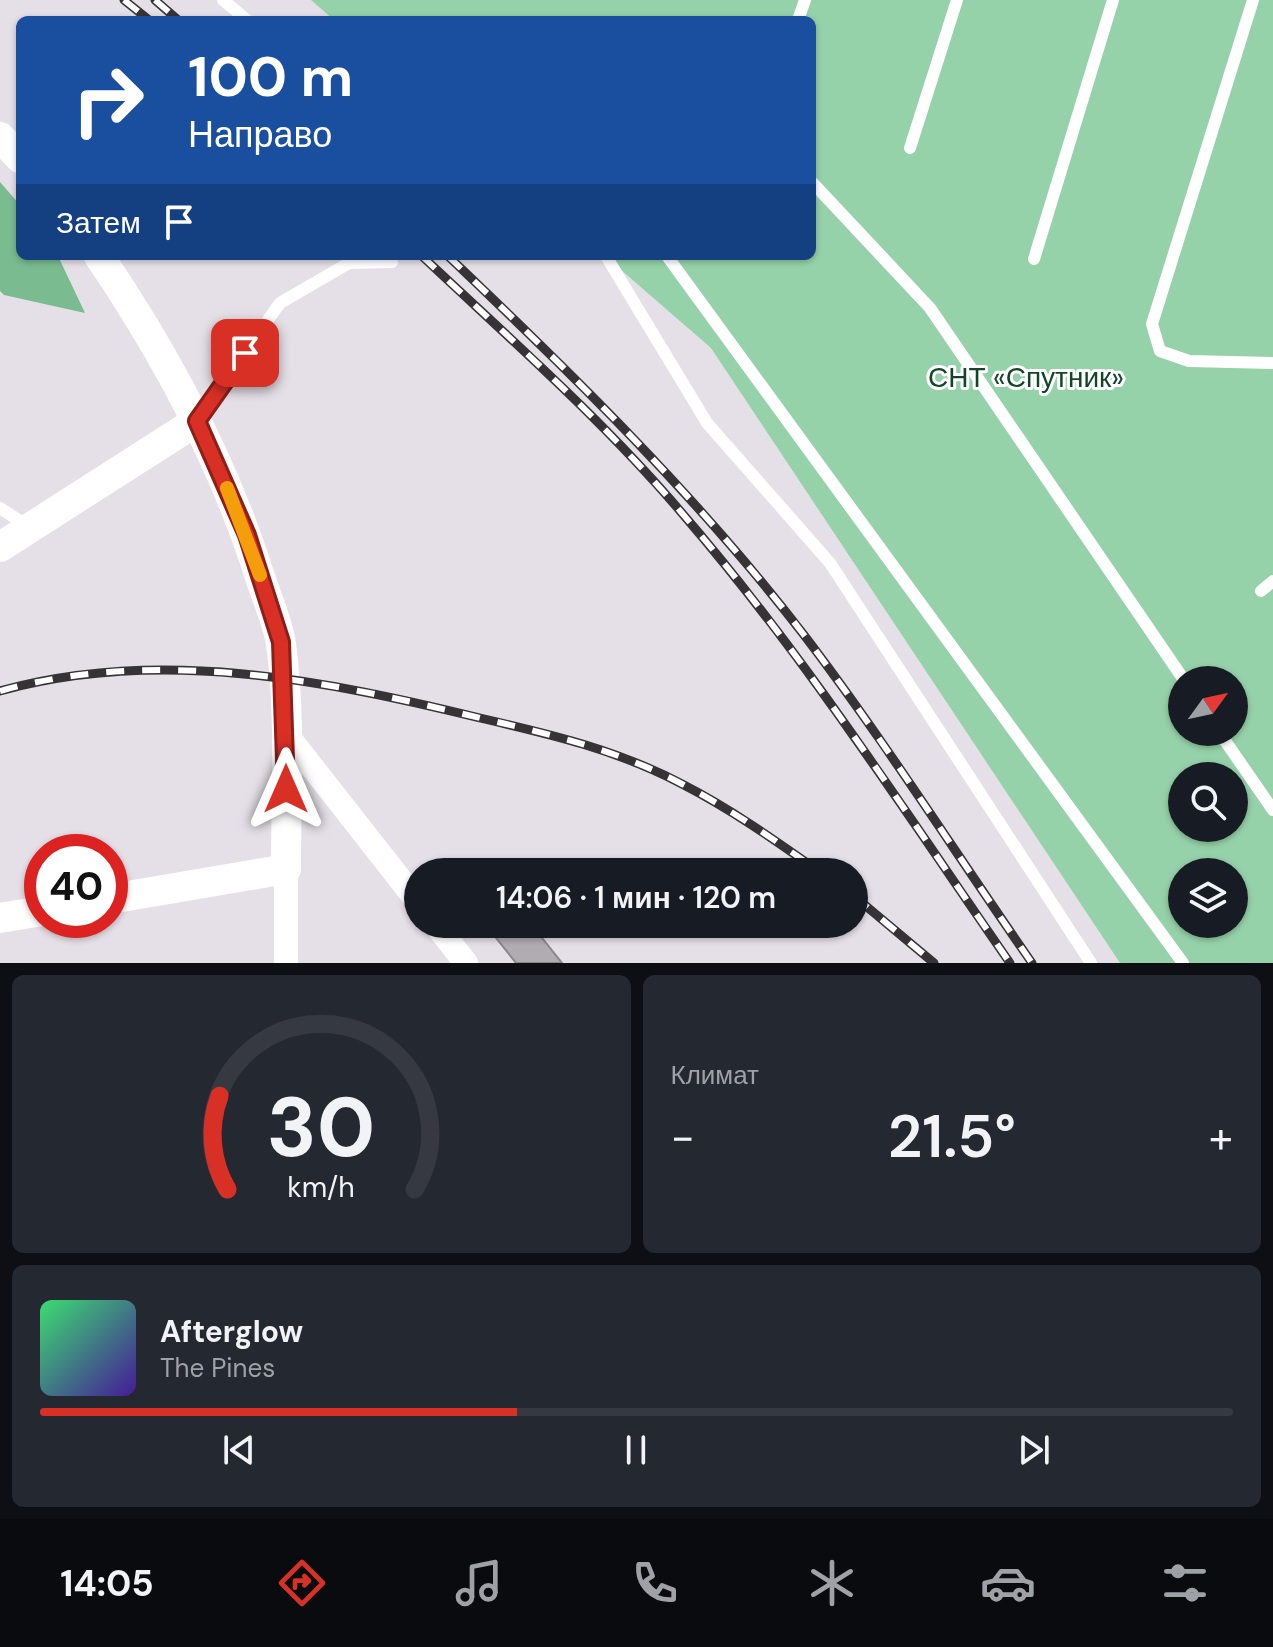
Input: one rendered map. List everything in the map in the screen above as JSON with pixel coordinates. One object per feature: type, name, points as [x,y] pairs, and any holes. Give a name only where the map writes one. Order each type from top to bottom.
[{"type":"street","points":[[0,137],[16,154]]},
{"type":"street","points":[[102,260],[128,299],[197,421],[247,535],[281,642],[287,735],[286,963]]},
{"type":"street","points":[[0,547],[197,421]]},
{"type":"street","points":[[287,735],[404,884]]},
{"type":"street","points":[[128,896],[286,869]]},
{"type":"street","points":[[0,918],[24,914]]},
{"type":"street","points":[[446,938],[466,963]]},
{"type":"lane","points":[[223,0],[242,16]]},
{"type":"lane","points":[[910,148],[957,0]]},
{"type":"lane","points":[[1034,259],[1113,0]]},
{"type":"lane","points":[[1253,0],[1152,324],[1160,351],[1189,361],[1273,363]]},
{"type":"lane","points":[[816,186],[930,308],[1174,666]]},
{"type":"lane","points":[[608,260],[707,423],[830,563],[1091,963]]},
{"type":"lane","points":[[670,260],[1183,963]]},
{"type":"lane","points":[[197,421],[280,303],[349,263],[392,262]]},
{"type":"lane","points":[[0,508],[30,527]]},
{"type":"lane","points":[[1261,591],[1273,581]]},
{"type":"lane","points":[[1229,746],[1273,810]]},
{"type":"green space","name":"СНТ «Спутник»","points":[[311,0],[1273,0],[1273,963],[1120,963],[711,348],[610,260],[816,260],[816,16],[329,16]]},
{"type":"green space","points":[[0,182],[16,200],[16,260],[60,260],[85,313],[4,295],[0,291]]},
{"type":"building","points":[[496,938],[542,938],[562,963],[516,963]]},
{"type":"railway","points":[[124,0],[144,16]]},
{"type":"railway","points":[[155,0],[173,16]]},
{"type":"railway","points":[[426,260],[620,444],[726,566],[852,733],[1010,963]]},
{"type":"railway","points":[[452,260],[633,438],[763,584],[863,715],[1032,963]]},
{"type":"railway","points":[[0,691],[60,678],[120,671],[180,670],[302,681],[421,704],[558,737],[658,772],[718,804],[800,858]]},
{"type":"railway","points":[[868,908],[934,963]]},
{"type":"slow traffic","points":[[227,488],[260,575]]},
{"type":"route","points":[[245,353],[197,421],[247,535],[281,642],[287,735],[286,789]]}]
